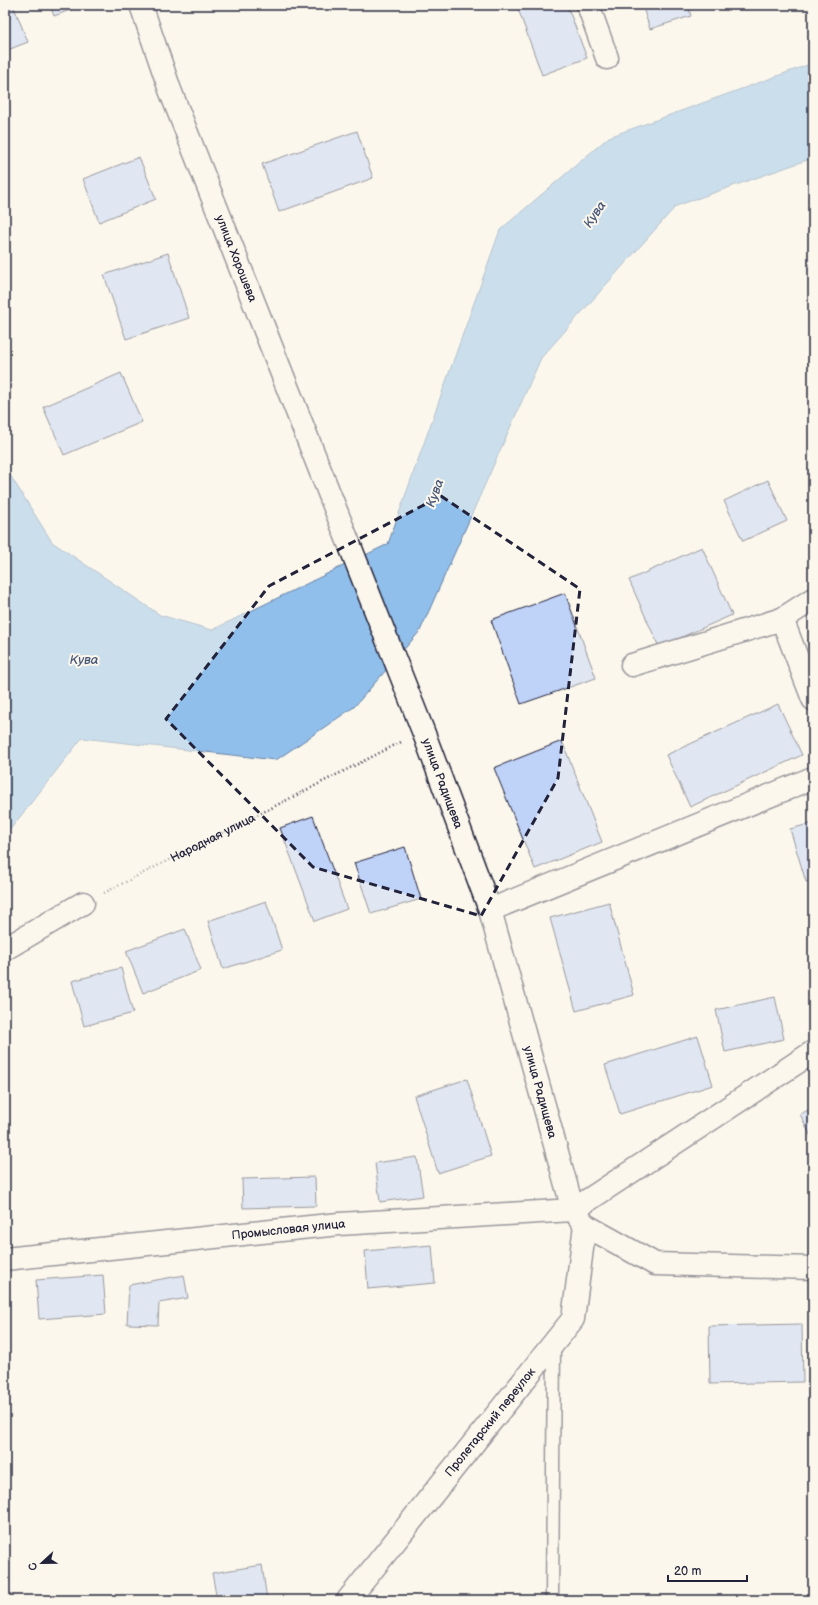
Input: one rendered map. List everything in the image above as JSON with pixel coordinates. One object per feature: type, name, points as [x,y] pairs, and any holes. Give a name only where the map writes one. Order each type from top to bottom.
[{"type":"street","name":"улица Хорошева","points":[[141,5],[170,90],[423,731]]},
{"type":"street","points":[[588,5],[607,58]]},
{"type":"street","points":[[632,665],[782,619],[813,599]]},
{"type":"street","points":[[782,619],[813,699]]},
{"type":"street","name":"улица Радищева","points":[[423,731],[490,910],[579,1217]]},
{"type":"street","points":[[490,910],[813,778]]},
{"type":"street","points":[[5,949],[83,904]]},
{"type":"street","points":[[813,1052],[579,1217],[654,1264],[813,1268]]},
{"type":"street","name":"Промысловая улица","points":[[5,1259],[339,1224],[579,1217]]},
{"type":"street","name":"Пролетарский переулок","points":[[348,1600],[573,1319],[579,1217]]},
{"type":"lane","points":[[552,1600],[554,1342]]},
{"type":"path","name":"Народная улица","points":[[83,904],[423,731]]},
{"type":"highlighted area","points":[[441,496],[580,589],[558,778],[481,916],[313,867],[166,719],[269,586]]},
{"type":"water","name":"Кува","points":[[813,63],[813,158],[676,206],[541,358],[420,631],[354,707],[276,760],[82,738],[5,836],[5,467],[52,542],[160,615],[212,630],[388,544],[500,230],[609,137]]},
{"type":"building","points":[[5,5],[13,5],[28,42],[5,51]]},
{"type":"building","points":[[50,5],[84,5],[54,16]]},
{"type":"building","points":[[567,5],[587,58],[542,75],[517,6]]},
{"type":"building","points":[[642,5],[688,5],[691,16],[650,29]]},
{"type":"building","points":[[357,131],[373,178],[279,212],[262,164]]},
{"type":"building","points":[[139,157],[156,199],[99,222],[83,179]]},
{"type":"building","points":[[168,253],[189,318],[126,339],[104,275]]},
{"type":"building","points":[[121,373],[142,422],[64,455],[43,407]]},
{"type":"building","points":[[768,480],[787,521],[743,541],[724,501]]},
{"type":"building","points":[[702,547],[732,615],[659,647],[629,580]]},
{"type":"building","points":[[565,593],[596,678],[521,704],[491,620]]},
{"type":"building","points":[[778,704],[802,755],[690,807],[666,755]]},
{"type":"building","points":[[562,741],[602,842],[535,869],[494,768]]},
{"type":"building","points":[[313,816],[347,909],[315,921],[280,828]]},
{"type":"building","points":[[813,823],[813,880],[806,882],[790,829]]},
{"type":"building","points":[[405,847],[421,899],[371,914],[354,863]]},
{"type":"building","points":[[266,901],[282,950],[223,969],[208,921]]},
{"type":"building","points":[[609,902],[634,995],[576,1011],[550,918]]},
{"type":"building","points":[[185,929],[201,970],[143,993],[126,951]]},
{"type":"building","points":[[121,968],[133,1013],[84,1026],[72,981]]},
{"type":"building","points":[[775,997],[784,1039],[725,1052],[716,1010]]},
{"type":"building","points":[[698,1036],[713,1085],[620,1114],[605,1065]]},
{"type":"building","points":[[467,1079],[491,1156],[438,1173],[414,1096]]},
{"type":"building","points":[[813,1108],[813,1141],[800,1114]]},
{"type":"building","points":[[417,1157],[423,1196],[380,1202],[375,1163]]},
{"type":"building","points":[[315,1177],[316,1206],[243,1208],[242,1179]]},
{"type":"building","points":[[432,1245],[435,1283],[368,1289],[365,1251]]},
{"type":"building","points":[[103,1275],[106,1314],[39,1319],[36,1280]]},
{"type":"building","points":[[184,1275],[188,1298],[159,1303],[158,1325],[127,1324],[129,1285]]},
{"type":"building","points":[[802,1324],[803,1382],[710,1384],[709,1326]]},
{"type":"building","points":[[262,1565],[267,1600],[217,1600],[212,1573]]}]
